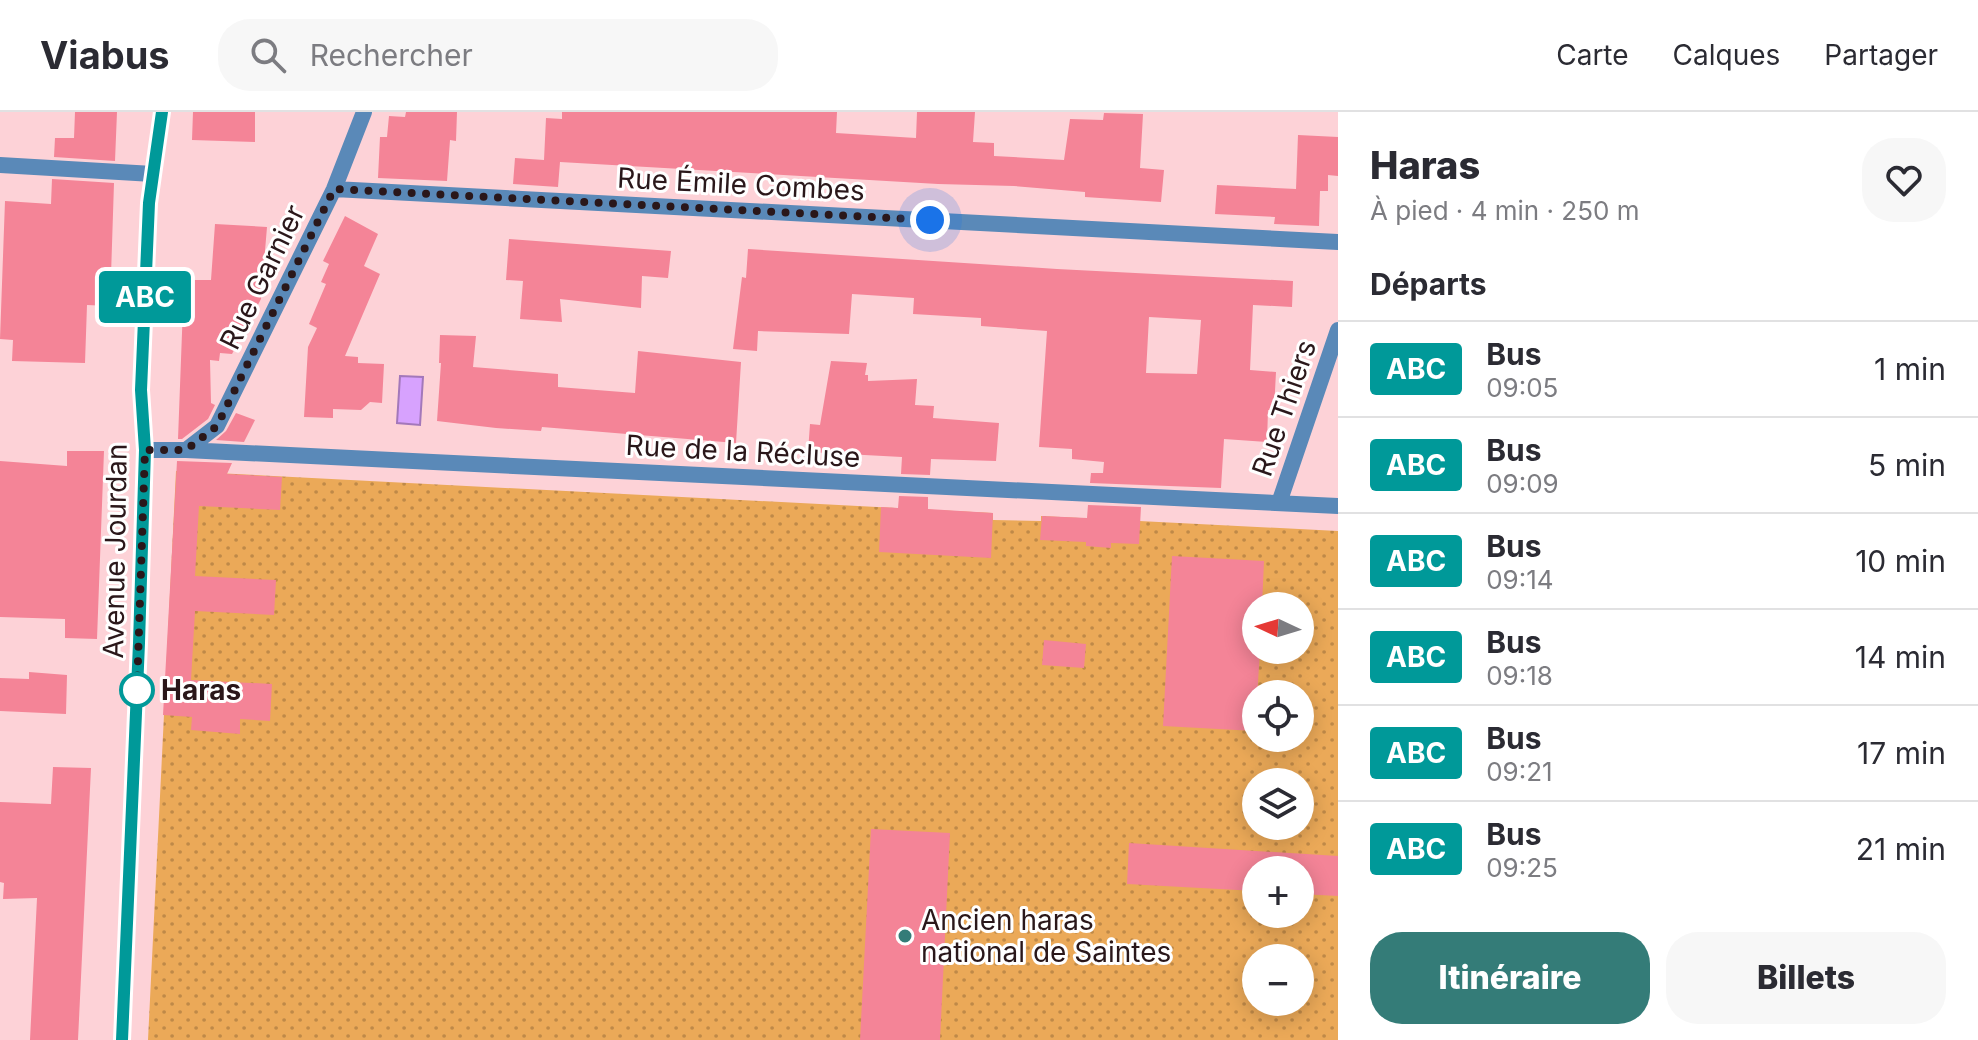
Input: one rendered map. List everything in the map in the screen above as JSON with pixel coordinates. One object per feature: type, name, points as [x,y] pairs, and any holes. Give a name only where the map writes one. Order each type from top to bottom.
[{"type":"main road","name":"Avenue Jourdan","points":[[122,1040],[139,643],[145,450],[141,390],[149,203],[162,112]]},
{"type":"street","name":"Rue Garnier","points":[[186,450],[217,426],[334,189],[364,112]]},
{"type":"street","points":[[0,165],[153,174]]},
{"type":"street","name":"Rue Émile Combes","points":[[334,189],[1338,242]]},
{"type":"street","name":"Rue Thiers","points":[[1279,503],[1338,330]]},
{"type":"street","name":"Rue de la Récluse","points":[[145,450],[1338,506]]},
{"type":"shaded area","points":[[400,376],[423,377],[420,425],[397,423]]},
{"type":"shaded area","points":[[176,471],[993,513],[993,520],[1041,521],[1041,516],[1338,531],[1338,1040],[148,1040]]},
{"type":"building","points":[[75,112],[117,112],[115,161],[54,157],[55,138],[74,138]]},
{"type":"building","points":[[193,112],[255,112],[255,142],[192,140]]},
{"type":"building","points":[[406,112],[457,112],[456,141],[450,140],[447,181],[378,178],[380,137],[387,137],[389,116],[405,117]]},
{"type":"building","points":[[562,112],[837,112],[836,133],[916,138],[917,112],[975,112],[973,142],[994,143],[994,156],[1064,160],[1070,119],[1103,120],[1104,113],[1143,114],[1140,168],[1164,170],[1161,202],[1085,197],[1085,192],[1014,186],[560,162],[558,187],[513,184],[515,158],[544,160],[546,118],[562,119]]},
{"type":"building","points":[[1298,135],[1338,137],[1338,176],[1328,175],[1328,191],[1320,191],[1319,226],[1274,224],[1275,217],[1215,214],[1217,185],[1296,189]]},
{"type":"building","points":[[52,179],[114,183],[110,306],[87,305],[85,363],[12,361],[13,340],[0,339],[5,201],[51,204]]},
{"type":"building","points":[[345,216],[378,234],[364,266],[380,274],[345,356],[358,357],[358,363],[384,364],[382,403],[370,402],[361,410],[333,409],[333,418],[304,417],[308,347],[317,328],[309,324],[326,284],[321,282],[329,264],[323,261]]},
{"type":"building","points":[[215,224],[267,227],[261,299],[232,354],[220,353],[219,361],[210,360],[211,403],[215,405],[208,419],[178,439],[184,280],[211,280]]},
{"type":"building","points":[[509,239],[671,251],[668,278],[642,276],[641,308],[560,299],[562,322],[520,319],[523,281],[506,280]]},
{"type":"building","points":[[748,249],[1293,281],[1292,307],[1253,305],[1250,370],[1276,372],[1274,410],[1268,410],[1267,442],[1224,439],[1221,488],[1090,483],[1091,473],[1103,473],[1104,462],[1072,459],[1072,449],[1039,447],[1047,331],[981,326],[981,318],[913,314],[914,298],[852,294],[849,334],[758,331],[757,351],[733,349],[742,277],[746,278]],"holes":[[[1149,317],[1201,320],[1197,374],[1146,373]]]},
{"type":"building","points":[[440,335],[476,336],[473,367],[558,374],[558,387],[635,393],[638,351],[741,362],[736,443],[542,427],[541,431],[496,428],[437,421]]},
{"type":"building","points":[[831,361],[867,363],[865,375],[868,375],[868,381],[917,379],[915,405],[934,406],[933,418],[999,423],[996,461],[931,459],[930,475],[901,474],[902,457],[808,452],[810,424],[820,425]]},
{"type":"building","points":[[236,413],[255,420],[244,442],[216,440],[226,431]]},
{"type":"building","points":[[67,451],[104,451],[97,639],[65,638],[65,619],[0,617],[0,461],[67,466]]},
{"type":"building","points":[[177,461],[232,463],[227,474],[282,477],[280,510],[199,506],[195,576],[276,580],[274,615],[195,611],[191,680],[272,684],[270,721],[240,719],[240,734],[191,730],[192,717],[163,715]]},
{"type":"building","points":[[899,496],[928,497],[928,509],[993,513],[991,558],[879,552],[881,507],[898,508]]},
{"type":"building","points":[[1088,505],[1141,507],[1139,544],[1111,543],[1111,548],[1086,546],[1086,542],[1040,540],[1042,516],[1087,518]]},
{"type":"building","points":[[1172,556],[1264,561],[1263,592],[1242,592],[1242,664],[1259,664],[1258,680],[1242,680],[1242,730],[1163,726]]},
{"type":"building","points":[[1044,640],[1086,644],[1084,668],[1042,665]]},
{"type":"building","points":[[29,672],[67,675],[66,714],[0,711],[0,678],[29,679]]},
{"type":"building","points":[[53,767],[91,768],[78,1040],[30,1040],[37,898],[3,899],[4,883],[0,882],[0,802],[51,804]]},
{"type":"building","name":"Ancien haras national de Saintes","points":[[871,829],[950,833],[940,1040],[860,1040]]},
{"type":"building","name":"Ancien haras national de Saintes","points":[[1129,843],[1338,856],[1338,896],[1314,895],[1314,856],[1242,856],[1242,890],[1127,884]]},
{"type":"bus line","name":"ABC","points":[[122,1040],[139,643],[145,450],[141,390],[149,203],[162,112]]},
{"type":"place","name":"Haras","points":[[137,690]]},
{"type":"place","name":"Ancien haras national de Saintes","points":[[905,936]]},
{"type":"route","points":[[137,690],[145,450],[186,450],[217,426],[334,189],[930,220]]}]
